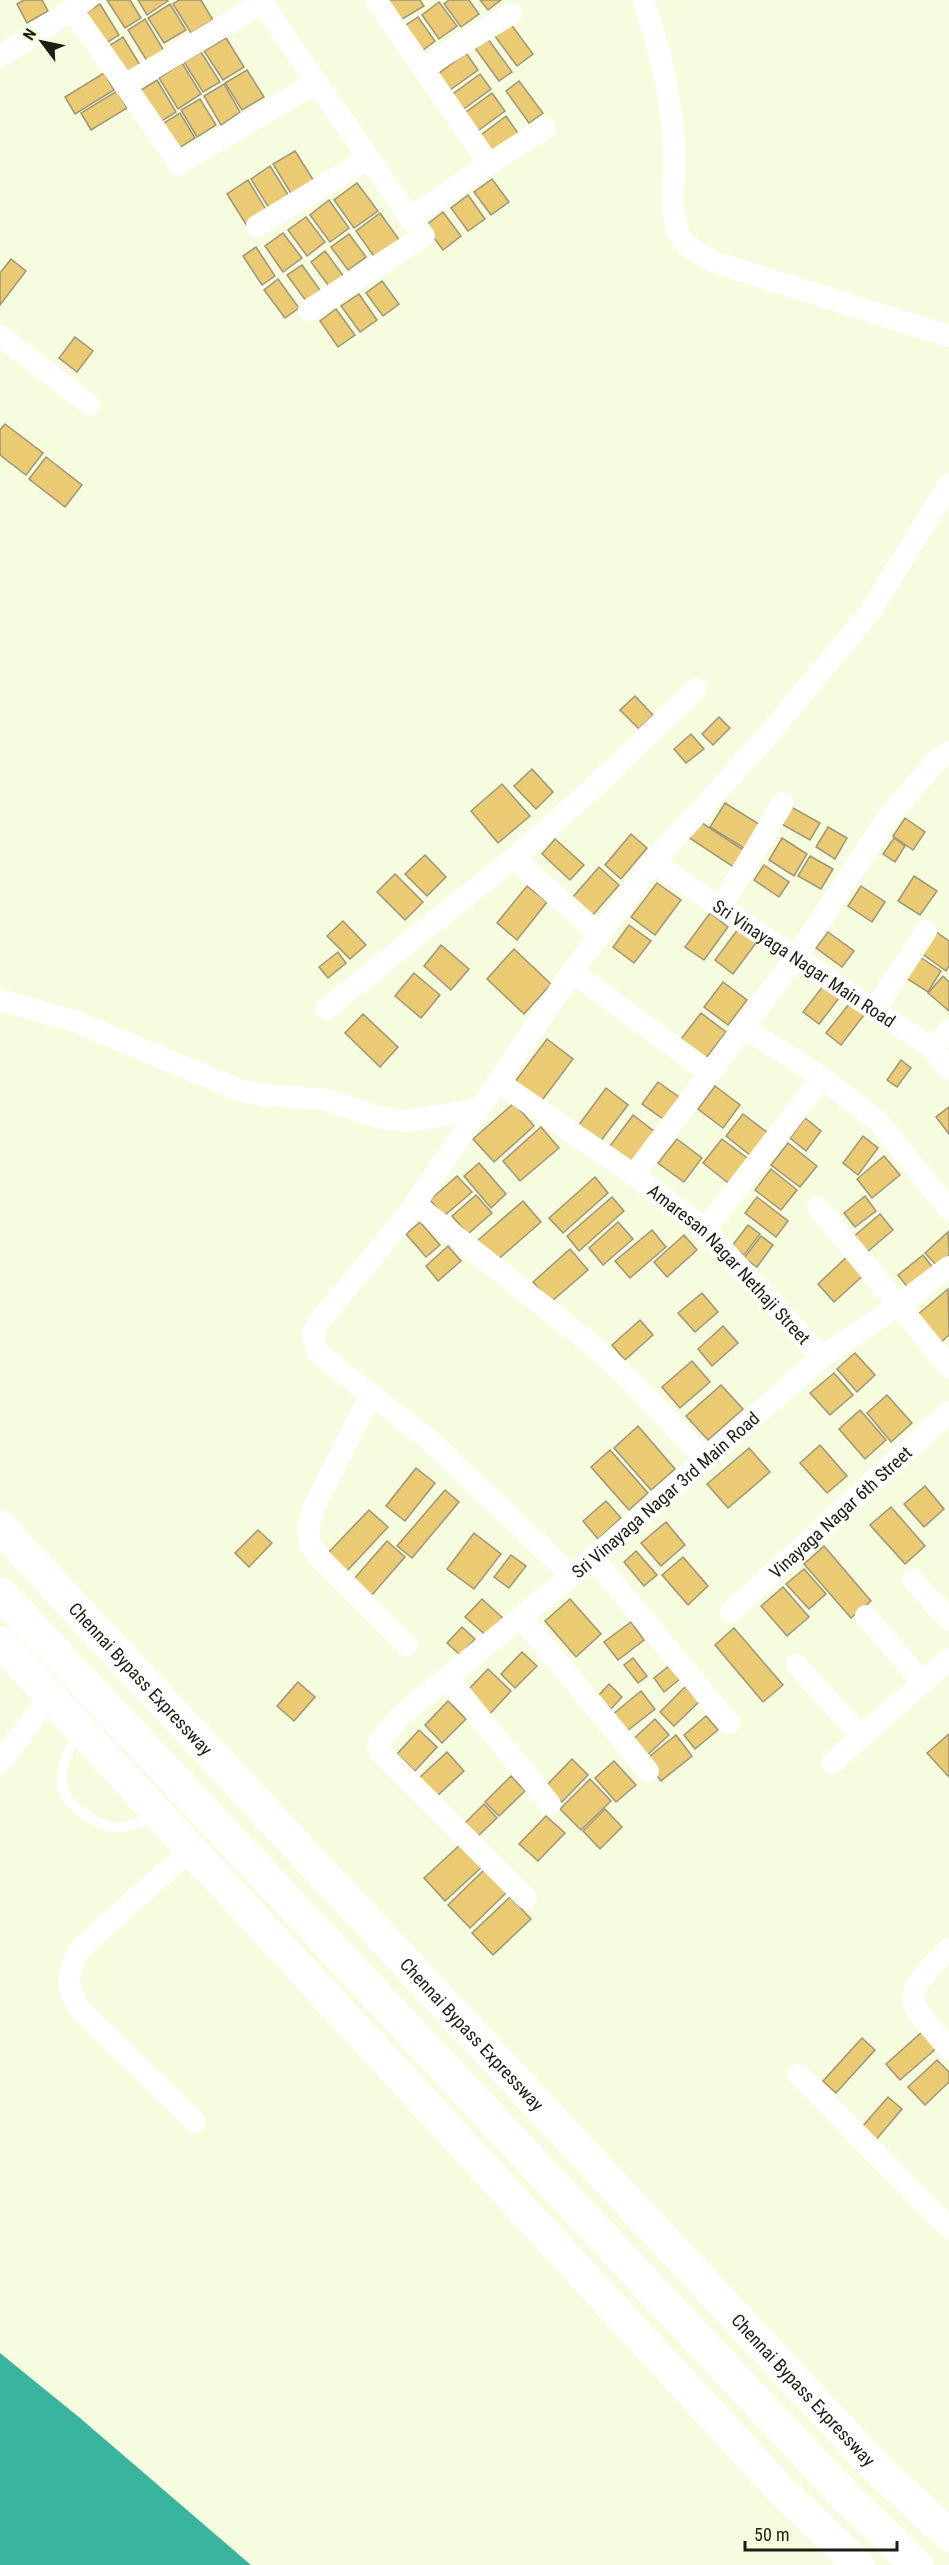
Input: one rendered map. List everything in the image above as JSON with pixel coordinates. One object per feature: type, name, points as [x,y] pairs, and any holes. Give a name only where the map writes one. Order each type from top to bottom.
[{"type":"highway","name":"Chennai Bypass Expressway","points":[[0,1527],[865,2455],[949,2535]]},
{"type":"highway","points":[[0,1593],[847,2498],[916,2565]]},
{"type":"street","points":[[376,0],[489,164]]},
{"type":"street","points":[[643,0],[658,42],[668,94],[675,149],[674,215],[681,237],[696,253],[717,263],[949,336]]},
{"type":"street","points":[[125,85],[261,1],[424,236],[309,310]]},
{"type":"street","points":[[0,57],[79,5],[125,85],[179,164],[317,82]]},
{"type":"street","points":[[424,67],[511,14]]},
{"type":"street","points":[[410,218],[545,128]]},
{"type":"street","points":[[257,226],[369,158]]},
{"type":"street","points":[[0,336],[89,404]]},
{"type":"street","points":[[571,1575],[427,1438],[318,1354],[313,1335],[318,1323],[415,1204],[572,972],[653,862],[764,740],[870,612],[949,484]]},
{"type":"street","points":[[326,1009],[514,858],[590,791],[696,689]]},
{"type":"street","points":[[634,1175],[796,957],[888,816],[939,759],[949,752]]},
{"type":"street","points":[[721,907],[783,803]]},
{"type":"street","points":[[514,858],[600,935]]},
{"type":"street","name":"Sri Vinayaga Nagar Main Road","points":[[653,862],[932,1048],[949,1069]]},
{"type":"street","points":[[874,1011],[926,931]]},
{"type":"street","points":[[572,972],[710,1073]]},
{"type":"street","points":[[0,1000],[74,1021],[239,1090],[263,1095],[324,1099],[381,1118],[405,1121],[478,1110]]},
{"type":"street","points":[[744,1027],[822,1078],[878,1121],[949,1210]]},
{"type":"street","points":[[932,1048],[949,1030]]},
{"type":"street","points":[[705,1230],[822,1078]]},
{"type":"street","name":"Amaresan Nagar Nethaji Street","points":[[497,1081],[634,1175],[705,1230],[822,1357]]},
{"type":"street","points":[[415,1204],[590,1343],[628,1378],[705,1459]]},
{"type":"street","points":[[818,1206],[949,1367]]},
{"type":"street","name":"Sri Vinayaga Nagar 3rd Main Road","points":[[526,1899],[380,1752],[378,1743],[385,1731],[400,1716],[593,1558],[822,1357],[900,1305],[949,1267]]},
{"type":"street","points":[[370,1396],[315,1505],[308,1527],[310,1544],[319,1557],[407,1645]]},
{"type":"street","name":"Vinayaga Nagar 6th Street","points":[[731,1612],[949,1412]]},
{"type":"street","points":[[593,1558],[729,1723]]},
{"type":"street","points":[[913,1580],[949,1620]]},
{"type":"street","points":[[866,1616],[923,1683]]},
{"type":"street","points":[[521,1617],[648,1771]]},
{"type":"street","points":[[0,1642],[782,2491],[859,2565]]},
{"type":"street","points":[[832,1762],[949,1659]]},
{"type":"street","points":[[797,1665],[862,1737]]},
{"type":"street","points":[[447,1677],[550,1804]]},
{"type":"street","points":[[0,1763],[50,1696]]},
{"type":"street","points":[[191,1849],[78,1951],[71,1969],[68,1988],[79,2008],[195,2122]]},
{"type":"street","points":[[949,1949],[918,1981],[912,1992],[912,2002],[949,2049]]},
{"type":"street","points":[[799,2075],[949,2228]]},
{"type":"lane","points":[[81,1730],[67,1753],[61,1769],[62,1789],[73,1807],[94,1821],[115,1828],[132,1825],[159,1814]]},
{"type":"water","points":[[0,2353],[80,2418],[251,2565],[0,2565]]},
{"type":"building","points":[[24,0],[42,0],[48,11],[27,23],[17,4]]},
{"type":"building","points":[[107,0],[130,0],[141,18],[125,28]]},
{"type":"building","points":[[138,0],[167,0],[168,1],[147,15]]},
{"type":"building","points":[[179,0],[201,0],[213,20],[191,33],[173,4]]},
{"type":"building","points":[[387,0],[420,0],[424,6],[399,21]]},
{"type":"building","points":[[449,0],[469,0],[479,14],[461,27],[444,4]]},
{"type":"building","points":[[480,0],[501,0],[488,10]]},
{"type":"building","points":[[439,2],[457,26],[439,39],[422,15]]},
{"type":"building","points":[[100,4],[119,35],[103,45],[84,14]]},
{"type":"building","points":[[170,4],[186,30],[164,43],[148,18]]},
{"type":"building","points":[[418,17],[435,41],[418,54],[400,29]]},
{"type":"building","points":[[145,19],[164,51],[147,61],[128,30]]},
{"type":"building","points":[[510,23],[533,54],[517,66],[494,35]]},
{"type":"building","points":[[123,37],[140,65],[124,75],[107,47]]},
{"type":"building","points":[[226,38],[244,67],[223,80],[204,51]]},
{"type":"building","points":[[488,39],[512,72],[499,81],[475,48]]},
{"type":"building","points":[[201,52],[220,82],[203,92],[184,62]]},
{"type":"building","points":[[466,53],[478,70],[450,90],[438,74]]},
{"type":"building","points":[[182,63],[201,94],[178,109],[159,78]]},
{"type":"building","points":[[247,70],[264,97],[242,110],[225,83]]},
{"type":"building","points":[[104,73],[114,90],[75,114],[65,97]]},
{"type":"building","points":[[480,74],[491,89],[461,111],[450,96]]},
{"type":"building","points":[[157,80],[176,112],[157,124],[138,92]]},
{"type":"building","points":[[519,81],[543,113],[529,123],[506,91]]},
{"type":"building","points":[[224,84],[240,112],[221,125],[204,96]]},
{"type":"building","points":[[117,91],[127,108],[91,130],[81,113]]},
{"type":"building","points":[[492,93],[505,111],[475,133],[462,115]]},
{"type":"building","points":[[200,99],[216,125],[197,137],[181,110]]},
{"type":"building","points":[[180,113],[195,138],[174,151],[159,126]]},
{"type":"building","points":[[506,116],[520,136],[491,158],[477,138]]},
{"type":"building","points":[[295,151],[314,181],[292,195],[273,164]]},
{"type":"building","points":[[270,166],[292,201],[272,213],[251,179]]},
{"type":"building","points":[[492,179],[509,202],[491,215],[474,192]]},
{"type":"building","points":[[248,180],[268,213],[247,226],[227,194]]},
{"type":"building","points":[[357,183],[378,211],[354,228],[334,200]]},
{"type":"building","points":[[468,195],[485,219],[468,231],[451,208]]},
{"type":"building","points":[[329,200],[349,228],[330,242],[310,215]]},
{"type":"building","points":[[443,212],[461,236],[443,250],[425,226]]},
{"type":"building","points":[[380,213],[400,241],[376,259],[356,231]]},
{"type":"building","points":[[306,217],[325,242],[307,256],[288,230]]},
{"type":"building","points":[[283,233],[302,258],[283,272],[265,246]]},
{"type":"building","points":[[349,234],[366,257],[348,270],[331,247]]},
{"type":"building","points":[[256,247],[275,276],[262,285],[243,256]]},
{"type":"building","points":[[325,251],[345,278],[331,289],[311,262]]},
{"type":"building","points":[[11,259],[26,271],[0,305],[0,273]]},
{"type":"building","points":[[302,265],[320,290],[306,301],[287,275]]},
{"type":"building","points":[[278,279],[299,308],[285,318],[264,290]]},
{"type":"building","points":[[382,281],[399,304],[383,316],[366,293]]},
{"type":"building","points":[[359,294],[377,320],[360,332],[341,306]]},
{"type":"building","points":[[336,309],[355,335],[338,347],[320,321]]},
{"type":"building","points":[[75,337],[93,351],[77,372],[59,358]]},
{"type":"building","points":[[5,424],[43,453],[26,475],[0,455],[0,430]]},
{"type":"building","points":[[46,457],[82,485],[65,507],[29,479]]},
{"type":"building","points":[[635,696],[653,715],[639,729],[620,710]]},
{"type":"building","points":[[719,717],[730,728],[713,745],[702,734]]},
{"type":"building","points":[[691,734],[704,749],[686,763],[674,749]]},
{"type":"building","points":[[532,769],[553,792],[536,809],[514,786]]},
{"type":"building","points":[[502,784],[530,816],[498,843],[471,811]]},
{"type":"building","points":[[725,803],[762,826],[747,850],[710,827]]},
{"type":"building","points":[[786,804],[820,823],[810,840],[776,821]]},
{"type":"building","points":[[905,818],[925,832],[913,850],[893,836]]},
{"type":"building","points":[[699,821],[745,851],[735,868],[688,837]]},
{"type":"building","points":[[828,827],[847,838],[835,859],[816,847]]},
{"type":"building","points":[[631,834],[647,848],[621,879],[605,865]]},
{"type":"building","points":[[782,838],[807,854],[794,876],[769,860]]},
{"type":"building","points":[[894,838],[905,846],[895,862],[883,854]]},
{"type":"building","points":[[555,839],[584,865],[570,880],[542,854]]},
{"type":"building","points":[[425,855],[446,877],[427,896],[405,874]]},
{"type":"building","points":[[810,856],[833,869],[821,889],[798,876]]},
{"type":"building","points":[[764,865],[789,882],[779,897],[754,880]]},
{"type":"building","points":[[599,867],[619,885],[592,916],[572,898]]},
{"type":"building","points":[[395,874],[423,902],[405,920],[377,892]]},
{"type":"building","points":[[914,876],[937,891],[920,915],[898,901]]},
{"type":"building","points":[[657,883],[681,900],[655,935],[631,917]]},
{"type":"building","points":[[527,886],[547,902],[517,940],[497,923]]},
{"type":"building","points":[[861,886],[885,902],[872,922],[848,906]]},
{"type":"building","points":[[710,913],[728,927],[704,960],[685,947]]},
{"type":"building","points":[[343,921],[366,945],[350,959],[327,936]]},
{"type":"building","points":[[629,925],[651,941],[634,963],[613,947]]},
{"type":"building","points":[[741,925],[759,939],[733,974],[715,960]]},
{"type":"building","points":[[935,931],[949,941],[949,966],[946,971],[921,953]]},
{"type":"building","points":[[828,932],[854,951],[842,967],[816,948]]},
{"type":"building","points":[[441,945],[469,969],[451,990],[424,966]]},
{"type":"building","points":[[514,949],[551,984],[524,1014],[487,979]]},
{"type":"building","points":[[338,952],[346,963],[328,978],[319,967]]},
{"type":"building","points":[[920,957],[941,971],[928,992],[906,978]]},
{"type":"building","points":[[414,973],[440,995],[421,1018],[395,996]]},
{"type":"building","points":[[943,976],[949,982],[949,1011],[928,993]]},
{"type":"building","points":[[827,981],[843,993],[819,1024],[803,1012]]},
{"type":"building","points":[[723,982],[747,1000],[728,1025],[704,1007]]},
{"type":"building","points":[[849,1004],[864,1015],[841,1045],[826,1033]]},
{"type":"building","points":[[701,1013],[726,1032],[706,1058],[681,1039]]},
{"type":"building","points":[[363,1014],[398,1047],[380,1067],[345,1033]]},
{"type":"building","points":[[547,1039],[573,1059],[540,1103],[514,1083]]},
{"type":"building","points":[[901,1060],[911,1068],[897,1087],[887,1080]]},
{"type":"building","points":[[658,1082],[679,1097],[663,1119],[642,1104]]},
{"type":"building","points":[[715,1086],[740,1105],[723,1128],[698,1109]]},
{"type":"building","points":[[606,1088],[628,1105],[600,1142],[578,1126]]},
{"type":"building","points":[[514,1103],[534,1126],[494,1162],[473,1139]]},
{"type":"building","points":[[949,1107],[949,1134],[936,1117]]},
{"type":"building","points":[[743,1114],[768,1133],[751,1156],[726,1136]]},
{"type":"building","points":[[633,1115],[655,1132],[629,1167],[607,1150]]},
{"type":"building","points":[[805,1118],[821,1131],[806,1151],[790,1138]]},
{"type":"building","points":[[541,1127],[559,1148],[520,1181],[503,1161]]},
{"type":"building","points":[[863,1136],[878,1148],[858,1175],[843,1163]]},
{"type":"building","points":[[677,1139],[702,1158],[684,1182],[658,1163]]},
{"type":"building","points":[[722,1139],[751,1161],[732,1186],[703,1163]]},
{"type":"building","points":[[788,1143],[817,1166],[800,1187],[771,1165]]},
{"type":"building","points":[[884,1156],[900,1175],[872,1198],[857,1179]]},
{"type":"building","points":[[479,1163],[506,1194],[491,1208],[464,1176]]},
{"type":"building","points":[[771,1169],[797,1190],[781,1210],[755,1190]]},
{"type":"building","points":[[457,1176],[472,1192],[444,1216],[430,1200]]},
{"type":"building","points":[[595,1177],[608,1193],[563,1233],[549,1218]]},
{"type":"building","points":[[476,1195],[492,1213],[468,1234],[452,1216]]},
{"type":"building","points":[[865,1196],[876,1211],[855,1227],[844,1213]]},
{"type":"building","points":[[612,1197],[624,1211],[579,1251],[567,1236]]},
{"type":"building","points":[[757,1197],[788,1221],[776,1237],[745,1213]]},
{"type":"building","points":[[523,1201],[541,1222],[495,1262],[477,1241]]},
{"type":"building","points":[[880,1214],[893,1230],[866,1253],[853,1237]]},
{"type":"building","points":[[420,1222],[440,1245],[426,1257],[406,1234]]},
{"type":"building","points":[[618,1222],[633,1239],[603,1265],[589,1248]]},
{"type":"building","points":[[748,1225],[760,1234],[744,1255],[732,1246]]},
{"type":"building","points":[[652,1230],[666,1247],[630,1278],[615,1261]]},
{"type":"building","points":[[948,1232],[949,1255],[937,1266],[925,1253]]},
{"type":"building","points":[[684,1235],[697,1250],[667,1277],[654,1262]]},
{"type":"building","points":[[761,1236],[773,1245],[757,1267],[744,1258]]},
{"type":"building","points":[[448,1246],[461,1261],[438,1281],[426,1266]]},
{"type":"building","points":[[570,1249],[588,1270],[551,1302],[533,1282]]},
{"type":"building","points":[[851,1253],[867,1272],[834,1302],[818,1284]]},
{"type":"building","points":[[923,1255],[934,1269],[909,1289],[898,1275]]},
{"type":"building","points":[[948,1289],[949,1335],[940,1343],[917,1315]]},
{"type":"building","points":[[702,1293],[718,1312],[695,1332],[678,1313]]},
{"type":"building","points":[[640,1320],[653,1335],[625,1360],[612,1345]]},
{"type":"building","points":[[723,1326],[738,1343],[712,1366],[698,1349]]},
{"type":"building","points":[[855,1353],[875,1375],[857,1392],[837,1369]]},
{"type":"building","points":[[692,1361],[710,1382],[680,1408],[662,1387]]},
{"type":"building","points":[[834,1373],[853,1395],[830,1415],[810,1393]]},
{"type":"building","points":[[721,1385],[743,1409],[708,1440],[686,1416]]},
{"type":"building","points":[[887,1395],[912,1423],[891,1442],[867,1413]]},
{"type":"building","points":[[860,1410],[886,1440],[865,1459],[839,1429]]},
{"type":"building","points":[[638,1426],[675,1469],[651,1490],[614,1448]]},
{"type":"building","points":[[820,1445],[847,1476],[827,1493],[800,1463]]},
{"type":"building","points":[[749,1448],[770,1472],[728,1508],[707,1484]]},
{"type":"building","points":[[610,1450],[648,1493],[629,1510],[591,1467]]},
{"type":"building","points":[[416,1468],[435,1483],[405,1521],[386,1506]]},
{"type":"building","points":[[925,1486],[944,1509],[924,1527],[904,1504]]},
{"type":"building","points":[[445,1490],[459,1502],[412,1558],[397,1546]]},
{"type":"building","points":[[606,1501],[621,1518],[598,1539],[583,1521]]},
{"type":"building","points":[[891,1507],[925,1546],[905,1564],[870,1525]]},
{"type":"building","points":[[369,1510],[388,1527],[346,1572],[327,1554]]},
{"type":"building","points":[[666,1522],[685,1545],[661,1566],[641,1543]]},
{"type":"building","points":[[258,1530],[272,1543],[249,1567],[235,1553]]},
{"type":"building","points":[[474,1533],[501,1554],[474,1589],[447,1569]]},
{"type":"building","points":[[387,1541],[405,1557],[371,1596],[353,1580]]},
{"type":"building","points":[[824,1546],[871,1601],[851,1618],[804,1564]]},
{"type":"building","points":[[636,1551],[657,1575],[644,1586],[624,1562]]},
{"type":"building","points":[[511,1555],[526,1566],[509,1588],[494,1577]]},
{"type":"building","points":[[683,1557],[708,1586],[688,1605],[662,1575]]},
{"type":"building","points":[[804,1569],[826,1594],[809,1609],[786,1584]]},
{"type":"building","points":[[783,1587],[809,1617],[787,1636],[761,1606]]},
{"type":"building","points":[[482,1599],[505,1620],[489,1638],[465,1617]]},
{"type":"building","points":[[570,1599],[601,1634],[576,1657],[545,1621]]},
{"type":"building","points":[[631,1622],[644,1640],[618,1660],[604,1642]]},
{"type":"building","points":[[462,1627],[475,1639],[460,1655],[447,1643]]},
{"type":"building","points":[[734,1628],[783,1685],[763,1702],[715,1645]]},
{"type":"building","points":[[522,1652],[537,1666],[515,1688],[501,1674]]},
{"type":"building","points":[[633,1658],[647,1676],[638,1683],[624,1665]]},
{"type":"building","points":[[669,1666],[680,1679],[664,1692],[654,1678]]},
{"type":"building","points":[[488,1669],[511,1691],[487,1717],[464,1694]]},
{"type":"building","points":[[298,1682],[315,1697],[294,1721],[277,1706]]},
{"type":"building","points":[[609,1684],[622,1697],[611,1709],[598,1696]]},
{"type":"building","points":[[685,1687],[699,1702],[674,1726],[660,1712]]},
{"type":"building","points":[[641,1691],[655,1709],[627,1731],[613,1714]]},
{"type":"building","points":[[448,1701],[466,1719],[442,1743],[425,1725]]},
{"type":"building","points":[[706,1716],[718,1730],[695,1749],[684,1735]]},
{"type":"building","points":[[655,1719],[669,1735],[643,1759],[629,1743]]},
{"type":"building","points":[[419,1730],[437,1747],[415,1771],[397,1754]]},
{"type":"building","points":[[949,1734],[949,1777],[927,1753]]},
{"type":"building","points":[[676,1735],[692,1756],[661,1781],[645,1760]]},
{"type":"building","points":[[447,1752],[464,1771],[436,1797],[419,1778]]},
{"type":"building","points":[[572,1759],[588,1775],[562,1802],[546,1786]]},
{"type":"building","points":[[614,1761],[636,1785],[616,1802],[595,1778]]},
{"type":"building","points":[[511,1776],[525,1791],[499,1816],[485,1802]]},
{"type":"building","points":[[590,1779],[611,1801],[581,1830],[560,1809]]},
{"type":"building","points":[[484,1804],[497,1818],[478,1836],[465,1823]]},
{"type":"building","points":[[605,1809],[622,1827],[600,1849],[583,1831]]},
{"type":"building","points":[[546,1816],[565,1833],[538,1861],[519,1844]]},
{"type":"building","points":[[462,1843],[483,1866],[445,1901],[424,1878]]},
{"type":"building","points":[[486,1868],[508,1891],[470,1928],[448,1905]]},
{"type":"building","points":[[510,1897],[531,1919],[493,1955],[472,1933]]},
{"type":"building","points":[[923,2031],[938,2047],[900,2080],[886,2064]]},
{"type":"building","points":[[862,2038],[875,2050],[836,2093],[823,2081]]},
{"type":"building","points":[[937,2060],[949,2072],[949,2082],[925,2105],[908,2087]]},
{"type":"building","points":[[888,2097],[902,2109],[875,2141],[861,2128]]}]
